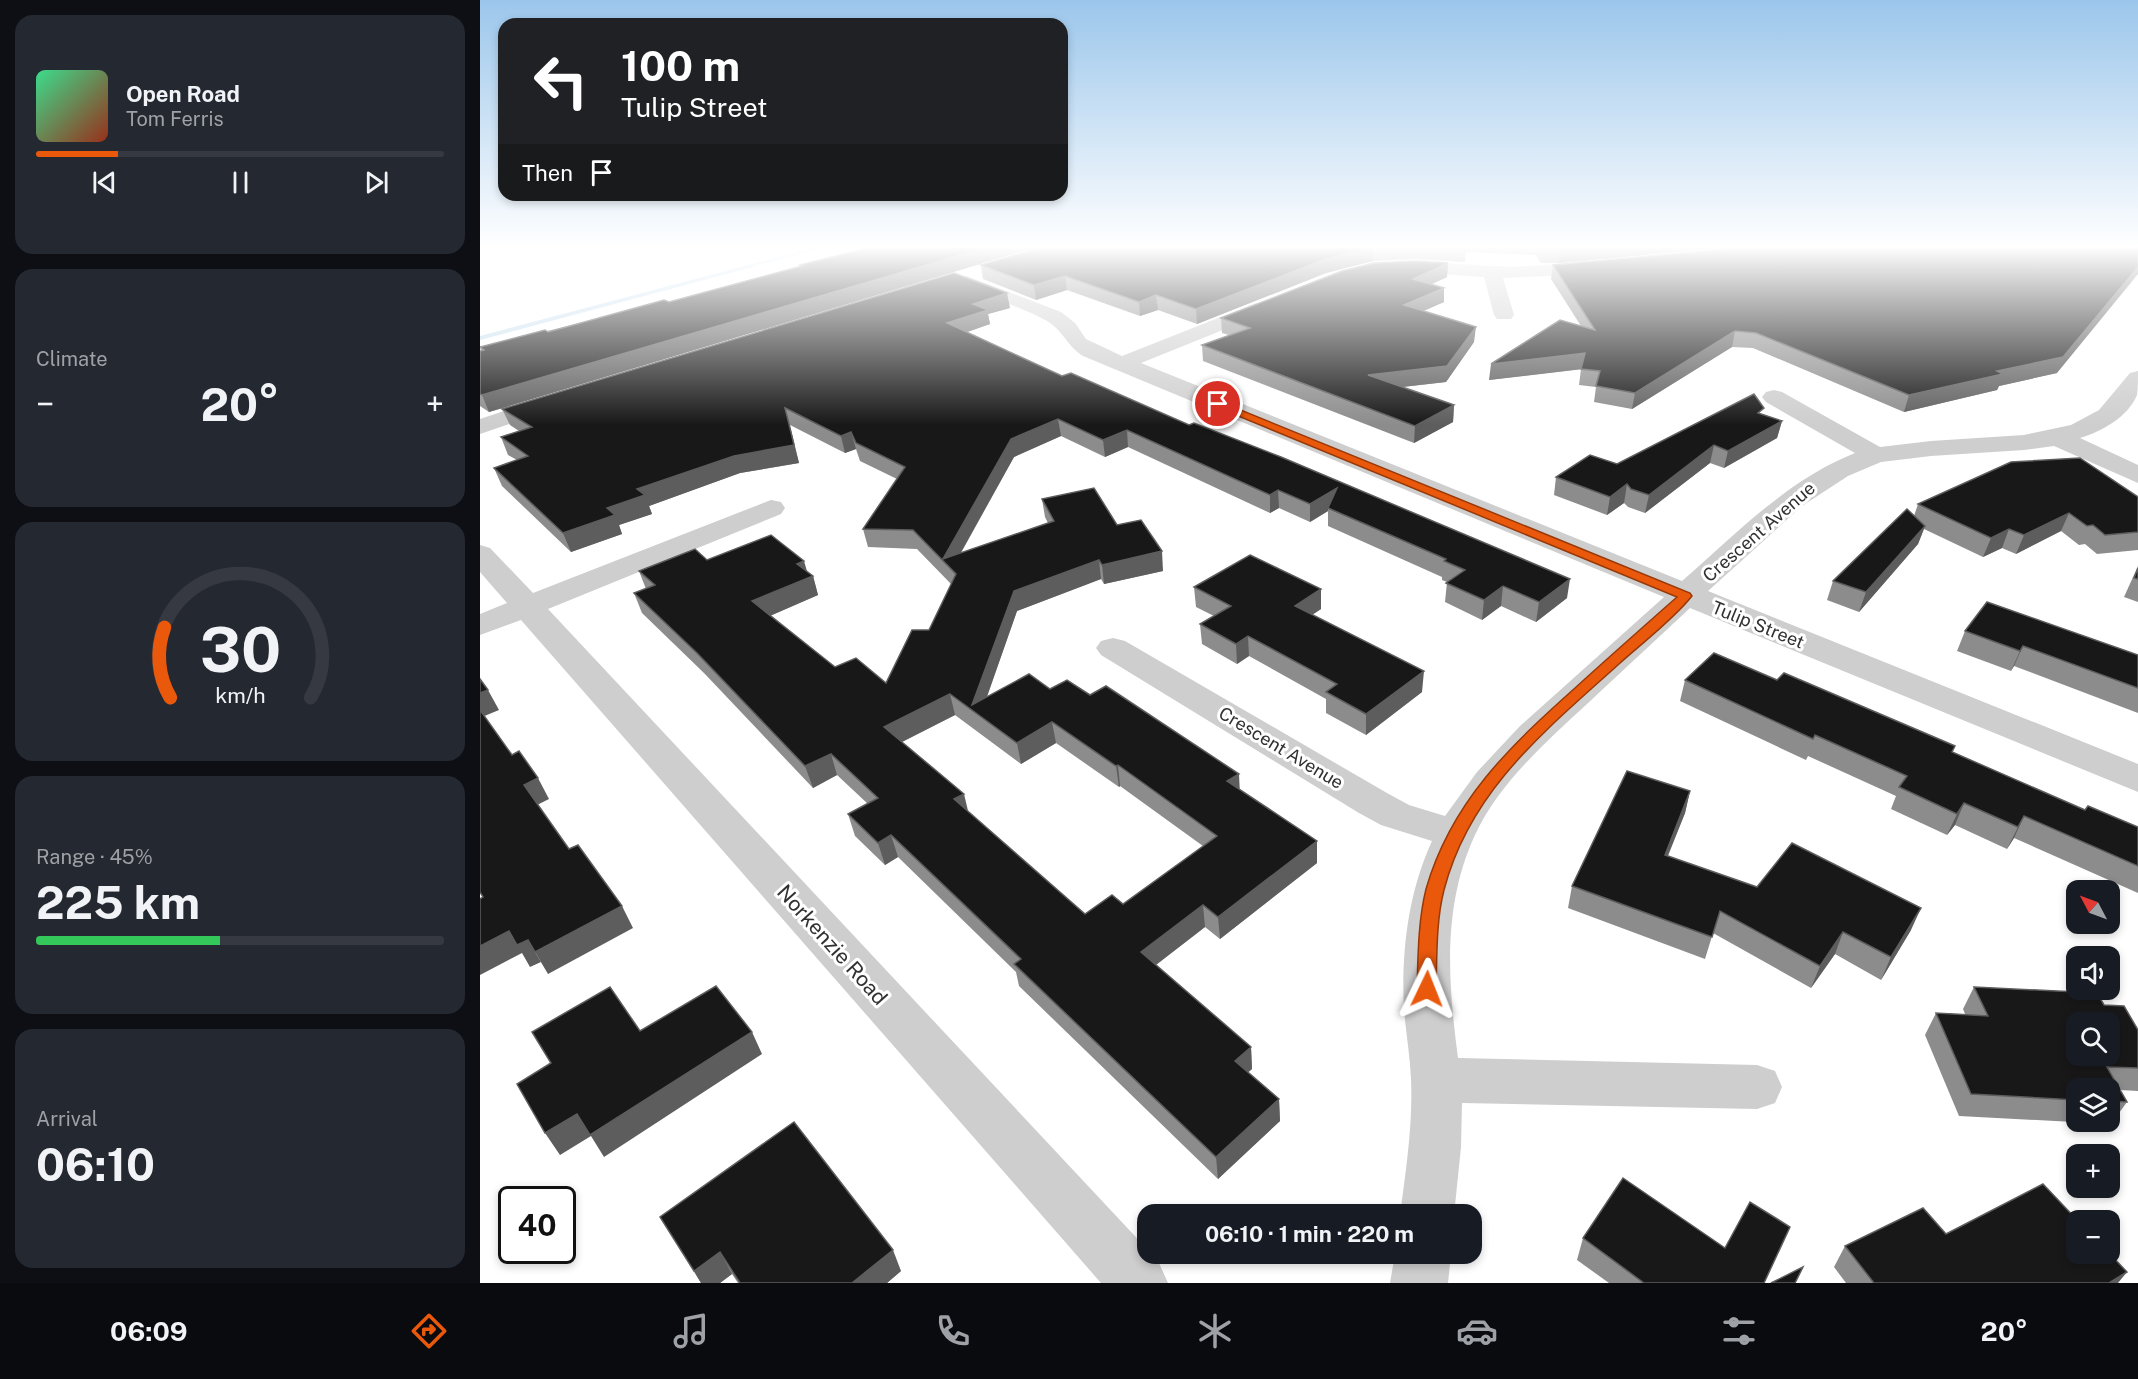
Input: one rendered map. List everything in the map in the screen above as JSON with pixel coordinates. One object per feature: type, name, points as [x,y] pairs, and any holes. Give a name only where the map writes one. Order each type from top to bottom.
[{"type":"street","name":"Tulip Street","points":[[1022,305],[1054,316],[1062,321],[1083,347],[1120,364],[2138,779]]},
{"type":"street","points":[[1120,364],[1268,305]]},
{"type":"street","points":[[1501,305],[1504,315]]},
{"type":"street","name":"Crescent Avenue","points":[[1429,1204],[1434,1161],[1436,1080],[1427,989],[1428,945],[1435,891],[1455,833],[1479,795],[1526,741],[1781,508],[1814,483],[1876,455],[2056,437],[2080,430],[2101,420],[2118,404],[2138,378]]},
{"type":"street","points":[[480,427],[569,397]]},
{"type":"street","points":[[1774,397],[1876,455]]},
{"type":"street","points":[[2056,437],[2138,475]]},
{"type":"street","points":[[480,625],[771,508]]},
{"type":"street","name":"Norkenzie Road","points":[[480,554],[1139,1283]]},
{"type":"street","name":"Crescent Avenue","points":[[1113,648],[1373,804],[1395,815],[1455,833]]},
{"type":"street","points":[[1436,1080],[1758,1087]]},
{"type":"street","points":[[1419,1283],[1422,1264]]},
{"type":"building","points":[[646,305],[790,305],[480,394],[480,351],[484,350],[480,347],[545,330],[548,332]]},
{"type":"building","points":[[848,305],[975,305],[988,310],[947,323],[1062,376],[1071,373],[1189,425],[1194,423],[1281,457],[1570,579],[1539,602],[1503,586],[1484,600],[1446,583],[1465,570],[1444,561],[1446,559],[1328,508],[1337,488],[1310,504],[1278,490],[1270,495],[1127,430],[1103,440],[1058,419],[1011,439],[943,559],[1054,521],[1042,499],[1094,488],[1117,525],[1141,520],[1162,551],[1102,565],[1099,560],[1014,591],[972,705],[1029,674],[1050,689],[1067,680],[1090,695],[1106,686],[1239,774],[1227,781],[1317,841],[1218,917],[1203,905],[1141,952],[1251,1047],[1235,1061],[1279,1099],[1216,1157],[1014,964],[1021,959],[891,835],[878,843],[848,814],[878,798],[831,754],[805,766],[697,653],[634,593],[655,585],[639,571],[695,549],[707,560],[771,535],[804,561],[797,564],[813,576],[752,601],[835,667],[856,658],[886,683],[912,630],[929,630],[956,574],[913,530],[863,529],[905,467],[856,443],[851,432],[841,436],[785,408],[794,445],[734,456],[637,489],[645,495],[607,508],[615,515],[563,533],[494,468],[528,456],[501,437],[532,427],[502,409]],"holes":[[[950,694],[1017,743],[1052,722],[1116,766],[1118,765],[1217,836],[1123,904],[1112,895],[1085,914],[954,799],[964,794],[884,727]]]},
{"type":"building","points":[[1184,305],[1207,305],[1196,309]]},
{"type":"building","points":[[1255,305],[1404,305],[1476,327],[1447,366],[1368,375],[1454,405],[1415,426],[1202,345],[1250,328],[1221,318]]},
{"type":"building","points":[[1579,305],[2106,305],[2063,357],[1997,371],[2003,374],[1909,395],[1756,333],[1735,331],[1635,393],[1596,386],[1600,371],[1581,369],[1585,353],[1491,364],[1560,320],[1595,330]]},
{"type":"building","points":[[1754,394],[1764,408],[1758,413],[1782,421],[1728,451],[1714,445],[1649,495],[1631,489],[1627,484],[1610,497],[1556,477],[1590,455],[1617,464]]},
{"type":"building","points":[[2080,458],[2138,497],[2138,532],[2105,535],[2093,525],[2087,526],[2069,513],[2024,535],[2009,529],[1991,538],[1918,504],[2011,462]]},
{"type":"building","points":[[1907,509],[1925,526],[1866,592],[1833,581]]},
{"type":"building","points":[[1250,555],[1321,589],[1295,606],[1424,671],[1366,714],[1326,692],[1337,684],[1248,636],[1236,644],[1200,624],[1231,606],[1194,587]]},
{"type":"building","points":[[1987,602],[2138,655],[2138,688],[2023,646],[2020,651],[1965,631]]},
{"type":"building","points":[[1714,653],[1777,680],[1784,673],[1955,746],[1952,752],[2085,810],[2088,806],[2138,827],[2138,866],[2024,816],[2018,827],[1964,803],[1957,814],[1899,787],[1907,776],[1815,735],[1813,739],[1685,680]]},
{"type":"building","points":[[480,679],[488,690],[480,693]]},
{"type":"building","points":[[480,710],[512,755],[519,751],[538,778],[524,785],[569,849],[578,845],[622,906],[535,952],[528,940],[517,945],[509,931],[480,946],[480,899],[483,897],[480,892]]},
{"type":"building","points":[[1627,771],[1690,791],[1665,855],[1757,887],[1792,843],[1921,908],[1891,957],[1843,932],[1820,966],[1720,911],[1712,937],[1572,886]]},
{"type":"building","points":[[716,986],[752,1032],[590,1135],[577,1114],[545,1133],[517,1084],[551,1063],[532,1032],[610,987],[640,1031]]},
{"type":"building","points":[[1974,987],[2066,991],[2066,1000],[2101,1000],[2104,1005],[2124,1006],[2138,1030],[2138,1068],[2107,1067],[2113,1078],[2066,1078],[2066,1099],[1971,1094],[1936,1013],[1988,1016]]},
{"type":"building","points":[[2120,1090],[2127,1102],[2120,1102]]},
{"type":"building","points":[[794,1122],[893,1250],[852,1283],[740,1283],[720,1252],[694,1271],[660,1217]]},
{"type":"building","points":[[1623,1178],[1725,1248],[1750,1202],[1790,1227],[1764,1283],[1644,1283],[1583,1238]]},
{"type":"building","points":[[2043,1184],[2068,1210],[2066,1264],[2119,1264],[2127,1272],[2109,1283],[1874,1283],[1845,1246],[1923,1208],[1946,1234]]},
{"type":"building","points":[[1803,1267],[1795,1283],[1771,1283]]},
{"type":"waterway","points":[[480,338],[605,305]]},
{"type":"route","points":[[1218,404],[1686,596],[1533,734],[1479,795],[1455,833],[1435,891],[1428,945],[1427,989]]}]
